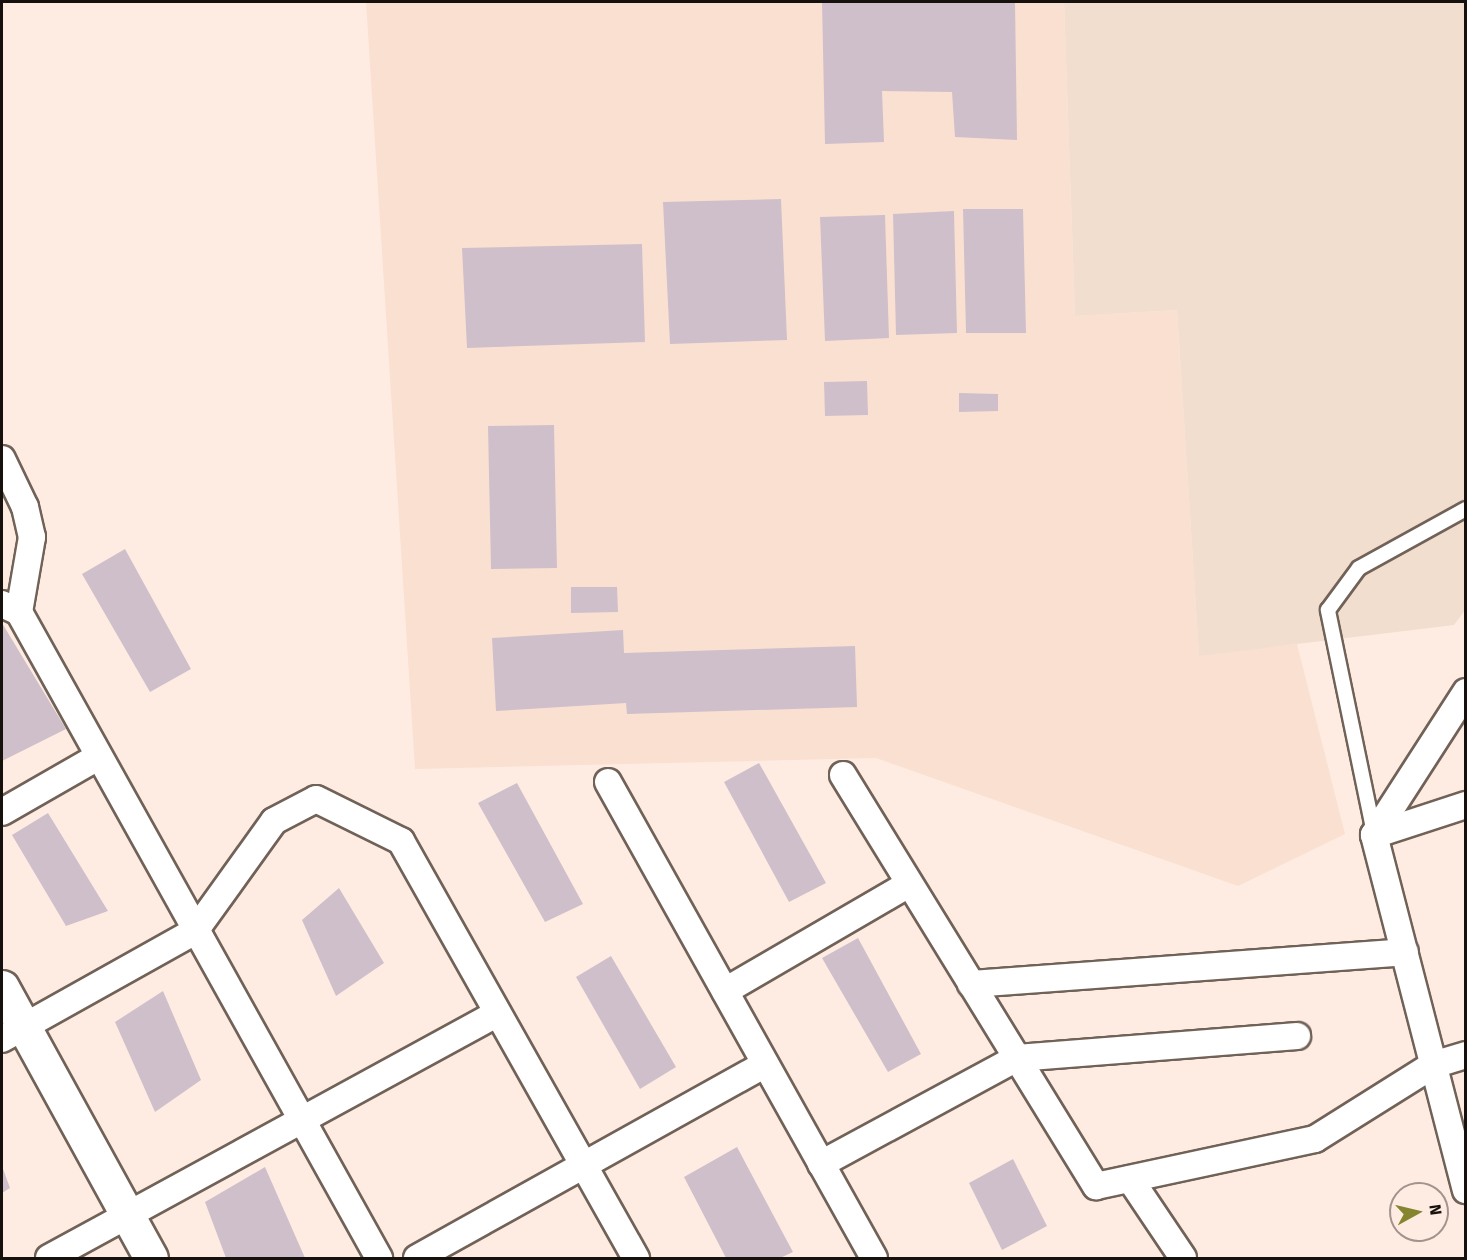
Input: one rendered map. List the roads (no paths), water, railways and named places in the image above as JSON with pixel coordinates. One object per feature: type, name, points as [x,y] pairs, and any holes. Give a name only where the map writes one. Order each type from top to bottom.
[{"type":"main road","points":[[2,987],[12,1033],[151,1258]]},
{"type":"street","points":[[2,459],[26,507],[32,537],[10,608],[98,757],[379,1258]]},
{"type":"street","points":[[1466,692],[1374,835],[1466,1190]]},
{"type":"street","points":[[2,812],[98,757]]},
{"type":"street","points":[[843,775],[1096,1186],[1315,1139],[1433,1065],[1466,1055]]},
{"type":"street","points":[[608,782],[874,1258]]},
{"type":"street","points":[[12,1033],[195,931],[274,821],[316,799],[401,841],[636,1258]]},
{"type":"street","points":[[1374,835],[1466,805]]},
{"type":"street","points":[[725,991],[909,884]]},
{"type":"street","points":[[971,984],[1405,952]]},
{"type":"street","points":[[49,1258],[498,1014]]},
{"type":"street","points":[[821,1164],[1017,1058],[1297,1036]]},
{"type":"street","points":[[417,1258],[765,1064]]},
{"type":"street","points":[[1130,1179],[1183,1258]]},
{"type":"lane","points":[[1374,835],[1328,610],[1359,568],[1466,509]]}]
